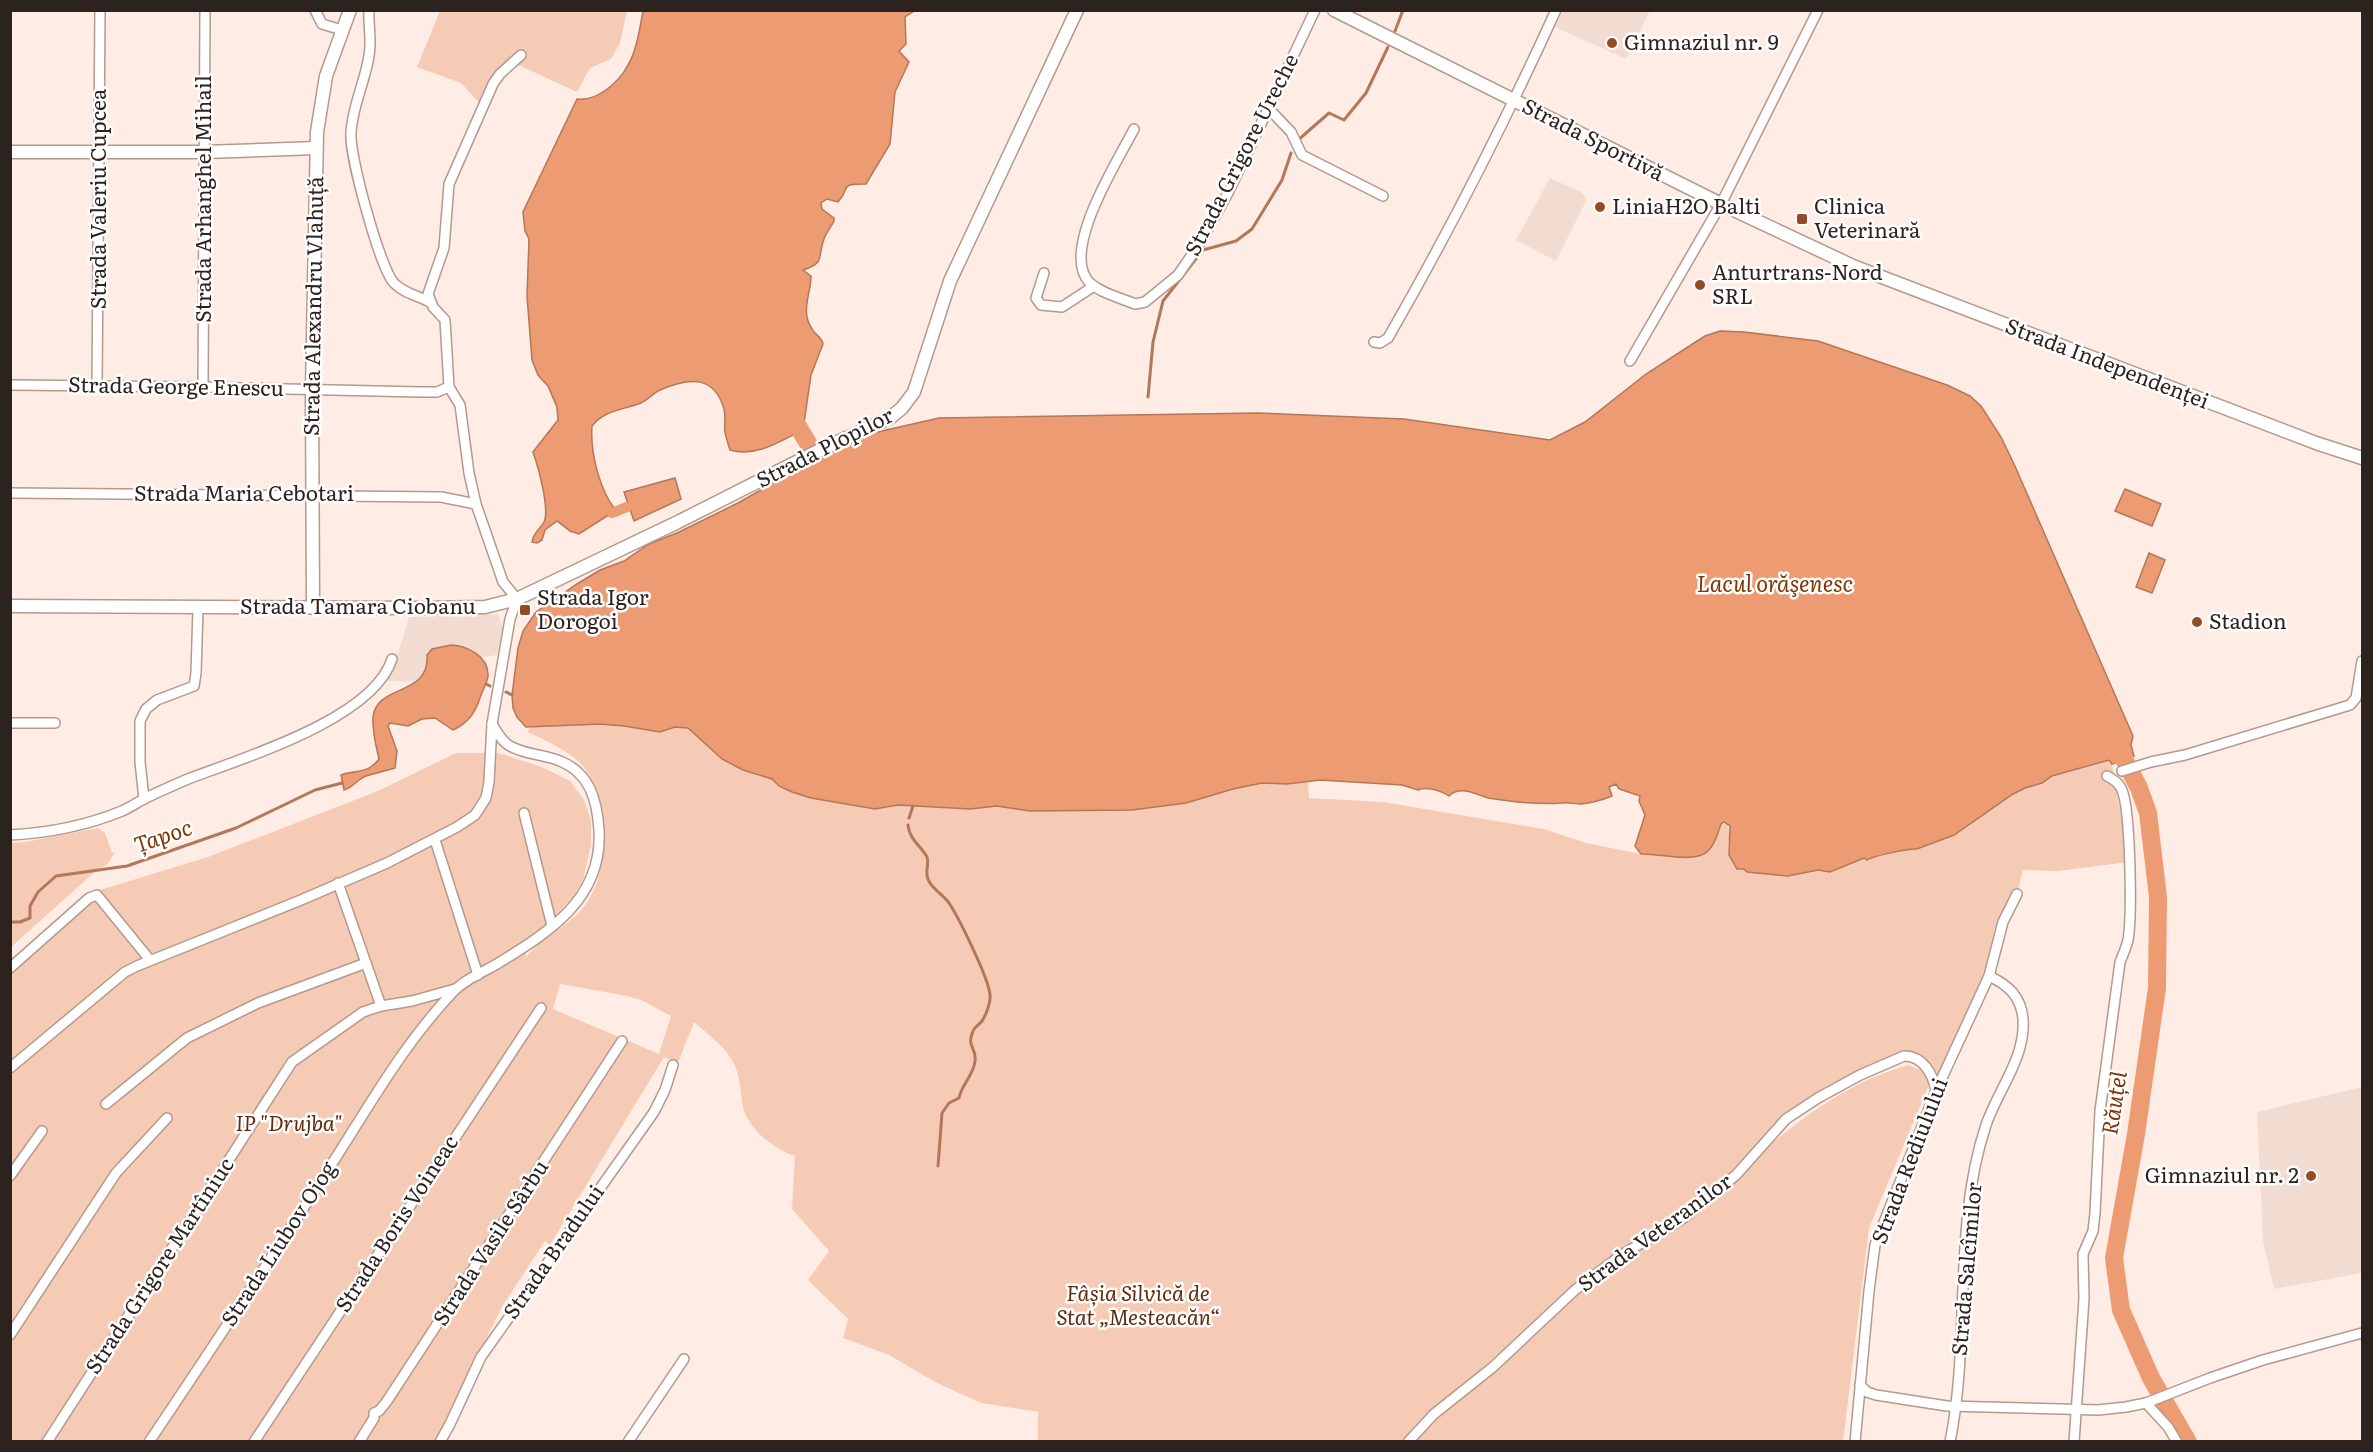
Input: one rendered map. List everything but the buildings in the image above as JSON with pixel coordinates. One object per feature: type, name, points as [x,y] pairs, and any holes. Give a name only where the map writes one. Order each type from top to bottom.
[{"type":"street","name":"Strada Valeriu Cupcea","points":[[97,387],[100,10]]},
{"type":"street","name":"Strada Arhanghel Mihail","points":[[202,387],[205,10]]},
{"type":"street","points":[[315,10],[321,24],[342,30]]},
{"type":"street","name":"Strada Аlexandru Vlahuță","points":[[313,606],[312,389],[316,148],[321,99],[330,64],[350,10]]},
{"type":"street","points":[[10,1068],[125,972],[301,900],[435,840],[467,821],[481,809],[486,798],[492,724],[510,619],[517,599],[503,582],[476,504],[469,473],[460,405],[449,387],[445,320],[430,302],[402,290],[392,282],[372,228],[353,159],[351,131],[369,59],[372,37],[369,10]]},
{"type":"street","name":"Strada Plopilor","points":[[517,599],[883,421],[902,408],[914,393],[950,280],[1077,10]]},
{"type":"street","name":"Strada Grigore Ureche","points":[[1094,286],[1135,304],[1140,304],[1178,275],[1211,225],[1269,110],[1315,10]]},
{"type":"street","name":"Strada Sportivă","points":[[1334,10],[1721,204],[1853,266]]},
{"type":"street","points":[[1374,342],[1380,343],[1388,338],[1515,101],[1556,10]]},
{"type":"street","points":[[1630,361],[1721,204],[1818,10]]},
{"type":"street","points":[[430,302],[429,289],[444,248],[449,184],[493,84],[500,74],[521,55]]},
{"type":"street","points":[[1269,110],[1291,132],[1302,155],[1383,196]]},
{"type":"street","points":[[1044,273],[1036,298],[1041,305],[1062,307],[1094,286],[1083,272],[1081,253],[1086,224],[1134,129]]},
{"type":"street","points":[[10,152],[204,152],[316,148]]},
{"type":"street","name":"Strada Independenței","points":[[1853,266],[2316,443],[2362,458]]},
{"type":"street","name":"Strada George Enescu","points":[[10,386],[437,392],[449,387]]},
{"type":"street","name":"Strada Maria Cebotari","points":[[10,493],[312,494],[441,497],[476,504]]},
{"type":"street","name":"Strada Tamara Ciobanu","points":[[10,606],[198,609],[313,606],[421,608],[484,607],[517,599]]},
{"type":"street","points":[[144,799],[140,762],[140,720],[157,700],[185,692],[194,686],[198,609]]},
{"type":"street","points":[[10,835],[42,832],[122,811],[144,799],[280,743],[340,714],[375,688],[387,672],[392,659]]},
{"type":"street","points":[[2122,771],[2185,755],[2350,705],[2354,702],[2361,676],[2362,661]]},
{"type":"street","points":[[10,723],[55,723]]},
{"type":"street","name":"Strada Liubov Ojog","points":[[149,1442],[408,1044],[455,989],[526,945],[575,907],[592,876],[599,845],[596,803],[591,786],[576,771],[560,761],[508,746],[492,724]]},
{"type":"street","points":[[2074,1442],[2084,1299],[2083,1254],[2093,1231],[2100,1111],[2120,962],[2128,941],[2129,921],[2129,850],[2125,801],[2122,789],[2117,782],[2107,776]]},
{"type":"street","points":[[524,813],[552,926]]},
{"type":"street","points":[[435,840],[478,975]]},
{"type":"street","points":[[338,883],[381,1006]]},
{"type":"street","name":"Strada Rediulului","points":[[1855,1442],[1875,1245],[1936,1091],[1989,976],[2003,922],[2017,894]]},
{"type":"street","points":[[10,968],[89,898],[98,895],[150,960]]},
{"type":"street","points":[[106,1104],[187,1038],[258,1003],[366,963]]},
{"type":"street","name":"Strada Salcîmilor","points":[[1950,1442],[1958,1405],[1967,1230],[1973,1180],[1987,1125],[2014,1064],[2023,1036],[2021,1006],[2016,996],[2001,981],[1989,976]]},
{"type":"street","name":"Strada Grigore Martîniuc","points":[[47,1442],[285,1071],[301,1054],[363,1012],[455,989]]},
{"type":"street","name":"Strada Boris Voineac","points":[[254,1442],[541,1008]]},
{"type":"street","name":"Strada Vasile Sârbu","points":[[359,1442],[374,1419],[374,1413],[387,1401],[622,1041]]},
{"type":"street","name":"Strada Veteranilor","points":[[1408,1442],[1434,1414],[1493,1367],[1575,1290],[1620,1256],[1682,1219],[1736,1175],[1786,1119],[1801,1108],[1860,1075],[1904,1056],[1912,1056],[1922,1062],[1932,1077],[1936,1091]]},
{"type":"street","name":"Strada Bradului","points":[[440,1442],[481,1357],[654,1112],[665,1090],[673,1065]]},
{"type":"street","points":[[10,1335],[116,1173],[166,1118]]},
{"type":"street","points":[[10,1176],[42,1131]]},
{"type":"street","points":[[1860,1385],[1867,1392],[1876,1395],[1947,1406],[2098,1410],[2148,1402],[2263,1360],[2362,1334]]},
{"type":"street","points":[[628,1442],[684,1359]]},
{"type":"street","points":[[2148,1402],[2177,1442]]},
{"type":"shaded area","name":"Gimnaziul nr. 9","points":[[1563,10],[1650,11],[1626,59],[1555,27]]},
{"type":"shaded area","points":[[1550,178],[1581,192],[1587,199],[1556,261],[1516,240]]},
{"type":"shaded area","points":[[498,614],[503,629],[497,655],[472,659],[437,682],[386,681],[397,657],[409,617]]},
{"type":"shaded area","name":"Gimnaziul nr. 2","points":[[2362,1087],[2362,1273],[2274,1289],[2263,1241],[2257,1112]]},
{"type":"green space","points":[[440,11],[627,11],[620,43],[611,59],[590,68],[577,92],[512,62],[483,107],[461,83],[417,67]]},
{"type":"green space","points":[[600,724],[660,732],[675,727],[688,728],[722,759],[743,770],[772,779],[779,786],[811,798],[886,808],[898,805],[970,809],[997,806],[1030,811],[1132,810],[1186,803],[1262,783],[1308,781],[1309,798],[1383,802],[1544,829],[1586,843],[1641,854],[1694,857],[1709,851],[1721,824],[1728,823],[1729,855],[1737,869],[2110,760],[2129,862],[2058,871],[2023,870],[1996,955],[1936,1091],[1931,1076],[1912,1056],[1879,1066],[1786,1119],[1746,1165],[1783,1134],[1843,1093],[1886,1072],[1909,1065],[1923,1071],[1929,1085],[1869,1228],[1843,1442],[1038,1441],[1038,1412],[981,1403],[937,1383],[889,1355],[843,1338],[848,1319],[808,1280],[829,1251],[792,1209],[795,1156],[771,1144],[756,1131],[743,1107],[738,1076],[732,1059],[694,1022],[678,1063],[664,1057],[550,1245],[545,1241],[503,1305],[435,1441],[11,1441],[10,963],[90,893],[208,857],[378,791],[456,753],[498,753],[542,767],[570,781],[584,800],[591,820],[591,845],[583,880],[572,898],[555,916],[558,925],[526,949],[526,957],[541,942],[574,917],[588,901],[596,886],[604,849],[602,810],[598,792],[590,775],[568,753],[527,732],[531,727]],"holes":[[[560,984],[641,1000],[671,1016],[659,1054],[553,1009]]]},
{"type":"green space","points":[[98,828],[105,833],[112,853],[115,852],[107,865],[98,869],[11,947],[11,843]]},
{"type":"water","points":[[643,11],[914,11],[905,17],[906,44],[899,51],[909,62],[895,92],[890,144],[866,184],[846,187],[838,202],[827,199],[821,203],[822,209],[834,218],[834,221],[822,245],[820,259],[815,265],[803,270],[811,276],[807,316],[813,331],[823,344],[811,375],[804,423],[800,425],[801,429],[793,430],[793,435],[763,449],[746,452],[730,450],[725,432],[724,409],[714,390],[706,384],[689,382],[660,390],[641,403],[602,417],[592,426],[597,472],[617,512],[579,534],[570,531],[557,521],[545,530],[542,540],[537,543],[532,542],[544,522],[546,508],[543,487],[533,452],[558,420],[557,407],[548,386],[538,375],[532,360],[527,296],[529,239],[525,231],[523,212],[577,99],[592,97],[607,90],[628,65],[636,46]]},
{"type":"water","name":"Lacul orăşenesc","points":[[1720,331],[1818,341],[1947,385],[1970,396],[1981,406],[2001,437],[2014,464],[2133,736],[2131,745],[2134,756],[2112,764],[2109,760],[2052,776],[2042,783],[2013,794],[1954,835],[1917,849],[1876,856],[1867,860],[1864,858],[1830,872],[1818,870],[1788,876],[1737,869],[1729,855],[1730,826],[1724,822],[1721,824],[1713,845],[1702,855],[1686,857],[1641,854],[1635,846],[1645,815],[1639,801],[1640,796],[1619,789],[1616,784],[1609,787],[1612,796],[1581,804],[1516,802],[1463,791],[1452,793],[1449,796],[1434,790],[1418,790],[1402,785],[1320,780],[1287,784],[1262,783],[1186,803],[1132,810],[1030,811],[997,806],[970,809],[898,805],[875,809],[811,798],[792,792],[779,786],[772,779],[743,770],[722,759],[688,728],[675,727],[660,732],[600,724],[526,727],[513,708],[512,695],[518,648],[523,631],[536,612],[600,570],[624,561],[649,544],[738,503],[825,453],[873,433],[939,418],[1257,413],[1404,419],[1550,440],[1585,422],[1646,374],[1705,336]]},
{"type":"water","points":[[675,478],[681,499],[634,521],[624,492]]},
{"type":"water","points":[[2125,489],[2161,504],[2152,526],[2115,511]]},
{"type":"water","points":[[2149,553],[2165,560],[2152,593],[2136,587]]},
{"type":"water","points":[[451,645],[464,647],[476,653],[487,669],[487,682],[470,717],[453,730],[435,718],[422,719],[408,726],[390,723],[388,726],[397,751],[395,768],[366,776],[344,790],[341,775],[366,770],[379,759],[373,722],[377,706],[384,699],[420,678],[426,668],[427,655],[432,649]]},
{"type":"waterway","points":[[1395,31],[1403,10]]},
{"type":"waterway","points":[[1297,141],[1329,113],[1344,120],[1366,93],[1388,47]]},
{"type":"waterway","points":[[1148,397],[1153,342],[1163,301],[1203,250],[1236,241],[1252,229],[1282,180],[1291,153]]},
{"type":"waterway","name":"Răuțel","points":[[788,410],[817,458],[827,465]]},
{"type":"waterway","points":[[612,513],[627,507]]},
{"type":"waterway","points":[[486,684],[490,686]]},
{"type":"waterway","points":[[506,692],[512,695]]},
{"type":"waterway","name":"Răuțel","points":[[2104,745],[2124,759],[2139,788],[2148,813],[2158,897],[2157,988],[2136,1134],[2114,1258],[2121,1310],[2151,1378],[2188,1442]]},
{"type":"waterway","name":"Țapoc","points":[[10,922],[20,922],[30,918],[30,906],[38,892],[56,876],[127,866],[236,828],[315,790],[342,783]]},
{"type":"waterway","points":[[909,818],[913,806]]},
{"type":"waterway","points":[[908,825],[913,838],[927,857],[928,878],[932,886],[949,903],[959,921],[979,963],[990,995],[985,1015],[971,1037],[975,1053],[972,1071],[959,1098],[949,1103],[942,1113],[938,1166]]},
{"type":"place","name":"Gimnaziul nr. 9","points":[[1612,43]]},
{"type":"place","name":"LiniaH2O Balti","points":[[1600,207]]},
{"type":"place","name":"Clinica Veterinară","points":[[1802,219]]},
{"type":"place","name":"Anturtrans-Nord SRL","points":[[1700,285]]},
{"type":"place","name":"Strada Igor Dorogoi","points":[[525,610]]},
{"type":"place","name":"Stadion","points":[[2197,622]]},
{"type":"place","name":"Gimnaziul nr. 2","points":[[2311,1176]]},
{"type":"park label","name":"IP \"Drujba\"","points":[[289,1124]]},
{"type":"park label","name":"Fâșia Silvică de Stat „Mesteacăn“","points":[[1138,1306]]}]
